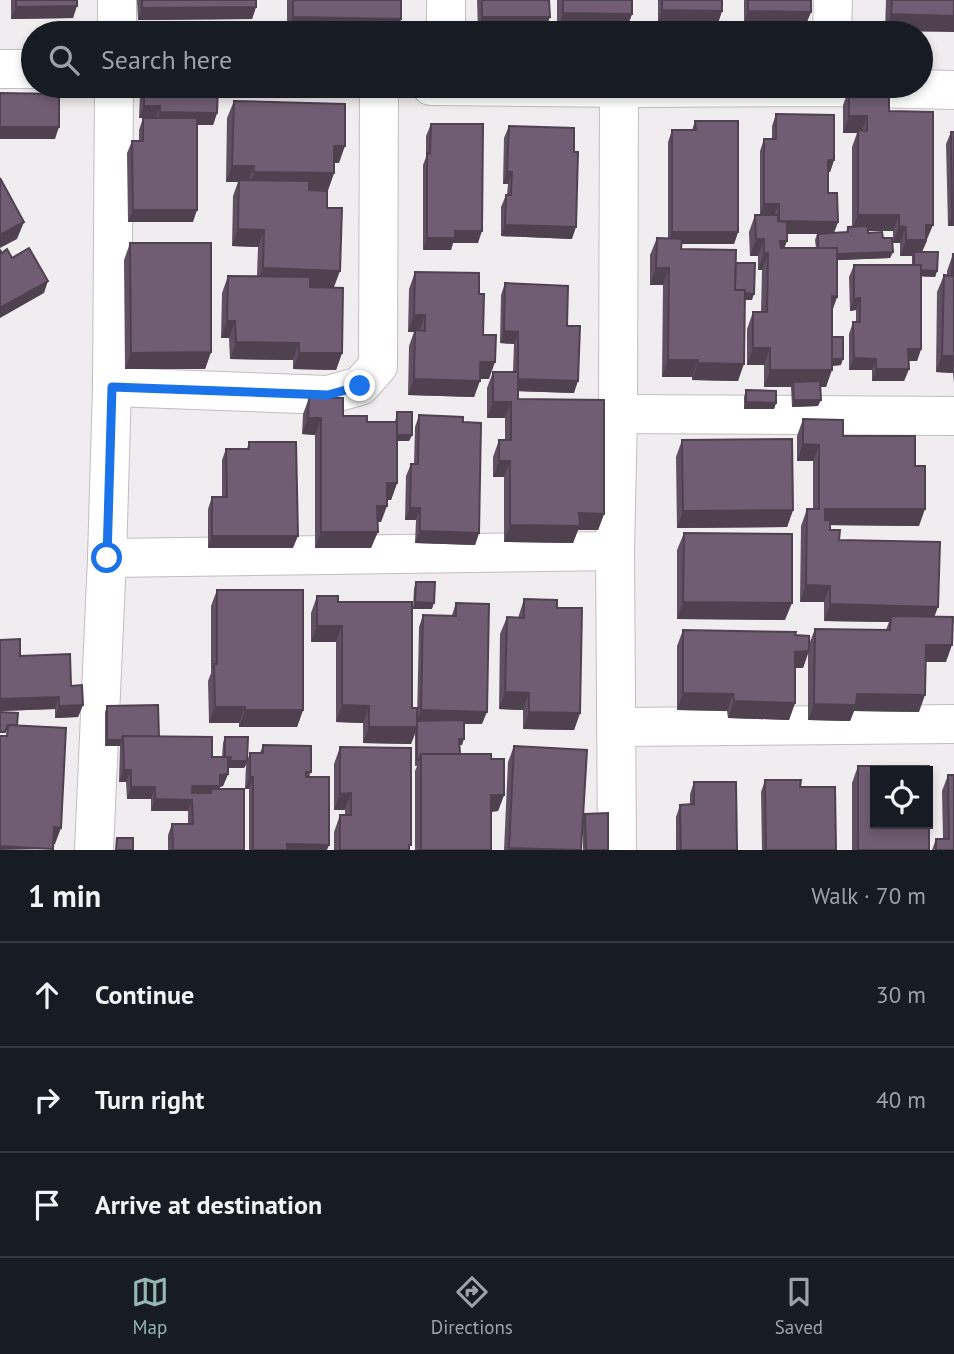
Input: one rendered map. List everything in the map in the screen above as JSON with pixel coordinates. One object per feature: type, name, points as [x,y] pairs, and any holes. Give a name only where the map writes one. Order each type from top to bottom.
[{"type":"street","points":[[117,0],[117,21]]},
{"type":"street","points":[[446,0],[446,21]]},
{"type":"street","points":[[832,21],[833,0]]},
{"type":"street","points":[[0,69],[21,69]]},
{"type":"street","points":[[933,89],[954,90]]},
{"type":"street","points":[[94,850],[112,387],[114,98]]},
{"type":"street","points":[[112,387],[328,395],[360,386],[378,366],[379,98]]},
{"type":"street","points":[[617,850],[615,551],[619,98]]},
{"type":"street","points":[[618,414],[954,416]]},
{"type":"street","points":[[107,558],[615,551]]},
{"type":"street","points":[[617,727],[954,724]]},
{"type":"building","points":[[16,0],[77,0],[77,6],[16,7]]},
{"type":"building","points":[[142,0],[256,0],[256,7],[142,8]]},
{"type":"building","points":[[293,0],[401,0],[401,19],[293,17]]},
{"type":"building","points":[[482,0],[549,0],[550,17],[482,17]]},
{"type":"building","points":[[563,0],[632,0],[632,14],[563,13]]},
{"type":"building","points":[[662,0],[722,0],[722,11],[662,10]]},
{"type":"building","points":[[748,0],[811,0],[811,12],[748,11]]},
{"type":"building","points":[[892,0],[954,0],[954,16],[891,14]]},
{"type":"building","points":[[0,93],[21,93],[21,98],[59,98],[59,127],[0,127]]},
{"type":"building","points":[[144,98],[218,98],[217,113],[160,112],[160,106],[144,106]]},
{"type":"building","points":[[849,98],[889,98],[889,111],[933,112],[933,225],[926,225],[926,240],[906,240],[906,227],[899,226],[899,215],[858,215],[858,130],[867,131],[867,116],[849,116]]},
{"type":"building","points":[[234,101],[345,104],[345,146],[334,146],[334,173],[254,172],[254,166],[232,166]]},
{"type":"building","points":[[776,114],[834,115],[834,160],[828,160],[828,193],[837,193],[838,222],[779,221],[779,204],[764,204],[764,139],[776,139]]},
{"type":"building","points":[[143,118],[197,118],[197,210],[133,210],[132,141],[143,141]]},
{"type":"building","points":[[695,121],[738,121],[738,232],[672,232],[672,130],[696,130]]},
{"type":"building","points":[[431,124],[483,124],[482,231],[455,231],[455,238],[427,238],[427,153],[430,154]]},
{"type":"building","points":[[509,126],[574,128],[574,152],[578,152],[576,227],[505,225],[506,195],[511,195],[512,172],[507,172]]},
{"type":"building","points":[[951,132],[954,132],[954,214],[952,214]]},
{"type":"building","points":[[0,178],[24,222],[0,235]]},
{"type":"building","points":[[239,180],[309,181],[309,190],[327,191],[327,208],[342,208],[340,271],[263,268],[264,230],[238,229]]},
{"type":"building","points":[[755,215],[778,215],[778,221],[787,222],[787,241],[780,241],[781,248],[837,248],[837,297],[832,296],[832,370],[770,370],[770,348],[753,348],[753,312],[767,312],[768,253],[764,253],[764,239],[756,239]]},
{"type":"building","points":[[868,226],[868,233],[882,232],[883,238],[892,238],[893,252],[837,254],[837,248],[818,248],[818,234],[848,232],[848,227]]},
{"type":"building","points":[[657,238],[682,239],[681,249],[736,250],[735,290],[745,290],[744,364],[668,360],[669,268],[656,268]]},
{"type":"building","points":[[130,243],[211,243],[211,352],[131,353]]},
{"type":"building","points":[[29,248],[48,281],[0,308],[0,250],[2,253],[7,249],[12,258]]},
{"type":"building","points":[[914,252],[938,252],[937,271],[921,270],[921,265],[914,265]]},
{"type":"building","points":[[953,254],[954,356],[942,356],[944,275],[952,276]]},
{"type":"building","points":[[736,263],[755,263],[754,294],[735,290]]},
{"type":"building","points":[[854,265],[921,265],[921,349],[908,349],[909,369],[876,369],[876,359],[854,358],[853,322],[860,322],[860,298],[854,299]]},
{"type":"building","points":[[415,272],[479,273],[479,294],[484,294],[483,335],[496,335],[495,362],[480,362],[480,381],[414,379],[415,330],[425,331],[425,315],[414,315]]},
{"type":"building","points":[[228,276],[310,277],[310,287],[343,288],[342,353],[299,353],[299,343],[236,342],[235,321],[227,321]]},
{"type":"building","points":[[505,283],[568,286],[567,326],[580,326],[578,381],[518,379],[518,332],[504,331]]},
{"type":"building","points":[[832,337],[843,337],[843,359],[832,359]]},
{"type":"building","points":[[493,372],[518,372],[518,399],[604,400],[604,514],[579,513],[580,526],[510,525],[510,461],[499,461],[499,440],[511,440],[511,402],[493,402]]},
{"type":"building","points":[[820,381],[821,400],[794,400],[793,382]]},
{"type":"building","points":[[746,390],[776,391],[776,403],[746,402]]},
{"type":"building","points":[[309,398],[343,398],[343,416],[367,416],[367,422],[397,422],[397,483],[387,483],[387,506],[377,506],[378,532],[321,532],[321,418],[308,418]]},
{"type":"building","points":[[397,412],[412,412],[412,435],[397,435]]},
{"type":"building","points":[[419,415],[463,417],[463,422],[481,423],[479,533],[420,531],[420,508],[410,508],[411,464],[418,464]]},
{"type":"building","points":[[803,419],[843,420],[843,436],[915,436],[915,466],[925,466],[925,509],[825,509],[825,520],[830,520],[830,530],[840,530],[839,540],[940,542],[938,607],[830,604],[830,586],[806,585],[807,509],[819,509],[819,445],[803,444]]},
{"type":"building","points":[[792,439],[793,510],[683,511],[682,440]]},
{"type":"building","points":[[249,442],[296,442],[298,536],[212,536],[212,497],[227,497],[226,449],[249,449]]},
{"type":"building","points":[[684,533],[792,534],[792,603],[683,602]]},
{"type":"building","points":[[416,582],[435,582],[434,603],[415,602]]},
{"type":"building","points":[[217,590],[303,590],[303,710],[215,707]]},
{"type":"building","points":[[317,596],[338,596],[338,602],[412,602],[412,708],[417,708],[417,727],[369,727],[369,706],[342,705],[342,626],[317,626]]},
{"type":"building","points":[[524,599],[557,600],[557,608],[582,608],[580,713],[529,712],[529,693],[505,692],[507,617],[524,618]]},
{"type":"building","points":[[456,603],[489,604],[487,712],[421,710],[423,615],[456,616]]},
{"type":"building","points":[[891,616],[953,617],[952,645],[926,645],[925,695],[857,694],[856,705],[814,704],[815,629],[890,630]]},
{"type":"building","points":[[683,630],[796,632],[795,635],[809,636],[809,651],[795,652],[795,703],[734,701],[733,694],[683,693]]},
{"type":"building","points":[[20,639],[20,656],[70,654],[71,686],[82,685],[83,705],[59,706],[59,697],[0,699],[0,640]]},
{"type":"building","points":[[158,705],[159,737],[123,736],[122,740],[107,740],[107,706]]},
{"type":"building","points":[[0,712],[18,713],[17,725],[8,725],[5,732],[0,732]]},
{"type":"building","points":[[464,720],[464,739],[459,739],[460,754],[421,754],[417,760],[417,721]]},
{"type":"building","points":[[8,725],[66,728],[61,828],[54,827],[53,849],[0,846],[0,736],[7,736]]},
{"type":"building","points":[[123,736],[212,737],[212,757],[228,757],[228,774],[220,775],[220,786],[192,786],[192,793],[211,793],[211,789],[244,789],[244,850],[173,850],[172,824],[193,824],[192,800],[155,799],[155,787],[131,787],[131,770],[124,770]]},
{"type":"building","points":[[225,737],[248,737],[247,761],[230,761],[231,757],[225,757]]},
{"type":"building","points":[[263,745],[311,746],[311,772],[306,772],[306,777],[329,777],[329,845],[287,844],[287,850],[253,850],[253,777],[250,777],[250,753],[263,753]]},
{"type":"building","points":[[514,746],[587,750],[581,850],[509,848]]},
{"type":"building","points":[[340,747],[411,748],[409,850],[340,850],[340,815],[351,815],[351,793],[340,794]]},
{"type":"building","points":[[421,754],[491,754],[491,759],[504,759],[504,795],[491,795],[491,850],[421,850]]},
{"type":"building","points":[[858,766],[870,766],[870,829],[929,829],[929,850],[858,850]]},
{"type":"building","points":[[948,775],[954,775],[954,850],[936,850],[936,839],[949,839]]},
{"type":"building","points":[[765,780],[801,780],[800,787],[835,787],[836,850],[766,850]]},
{"type":"building","points":[[694,782],[736,782],[737,850],[681,850],[680,805],[694,804]]},
{"type":"building","points":[[608,813],[608,850],[586,850],[585,814]]},
{"type":"building","points":[[117,838],[133,838],[133,850],[116,850]]},
{"type":"route","points":[[107,558],[112,387],[328,395],[360,386]]}]
